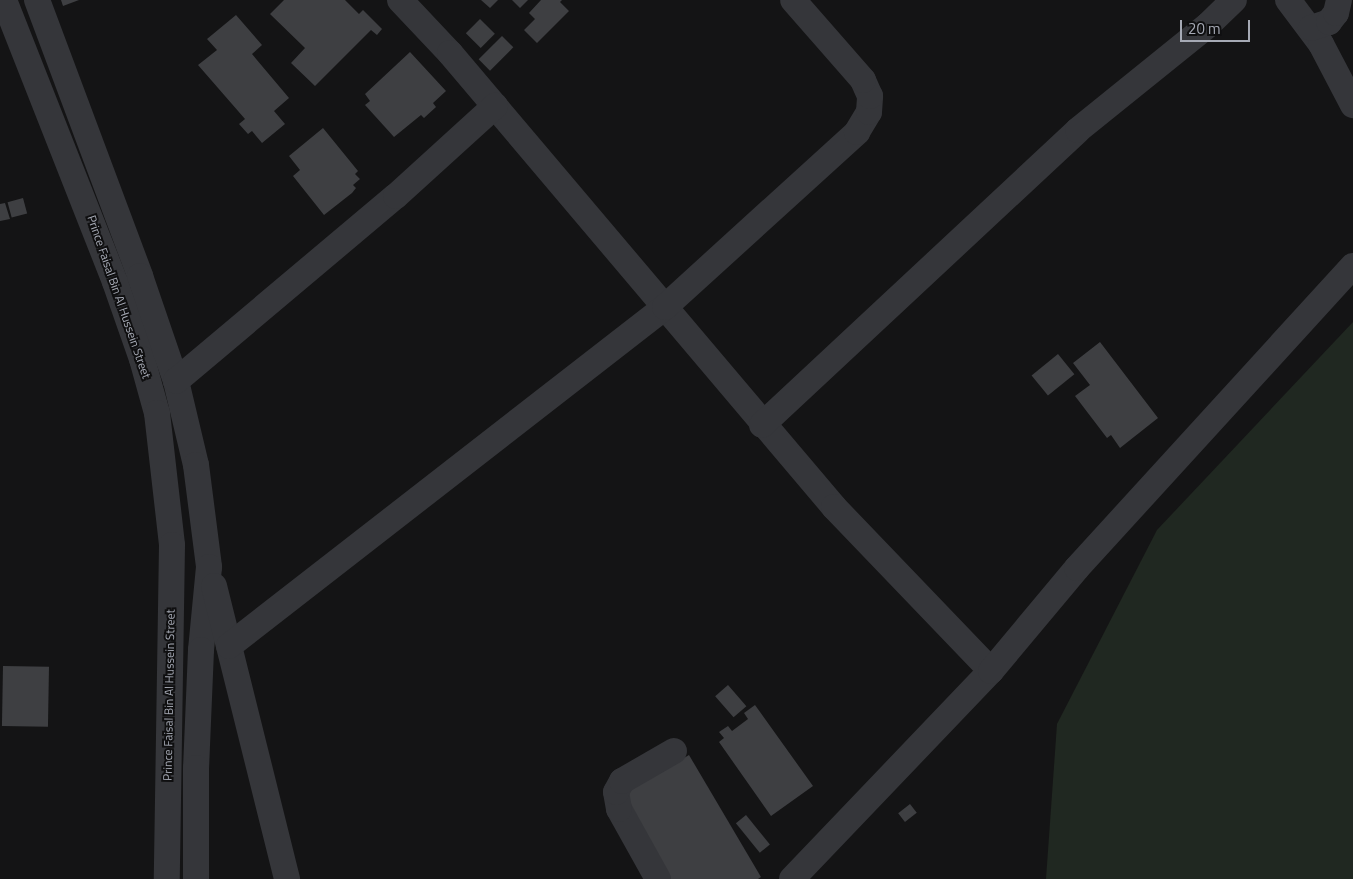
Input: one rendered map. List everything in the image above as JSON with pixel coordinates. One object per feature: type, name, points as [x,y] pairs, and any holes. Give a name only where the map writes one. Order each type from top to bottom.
[{"type":"street","name":"Prince Faisal Bin Al Hussein Street","points":[[4,0],[115,282],[142,359],[157,413],[172,545],[167,879]]},
{"type":"street","name":"Prince Faisal Bin Al Hussein Street","points":[[37,0],[121,221],[176,382],[200,490],[209,567],[197,738],[196,879]]},
{"type":"street","points":[[400,0],[495,106],[762,425],[885,564],[991,671]]},
{"type":"street","points":[[229,646],[665,307],[865,122],[870,96],[863,80],[793,0]]},
{"type":"street","points":[[762,425],[1078,130],[1208,25],[1234,0]]},
{"type":"street","points":[[1288,0],[1311,28],[1353,105]]},
{"type":"street","points":[[1311,28],[1329,22],[1336,13],[1339,0]]},
{"type":"street","points":[[176,382],[396,196],[495,106]]},
{"type":"street","points":[[803,873],[991,671],[1077,568],[1353,266]]},
{"type":"street","points":[[209,567],[287,879]]},
{"type":"street","points":[[658,879],[619,809],[616,792],[622,781],[674,751]]},
{"type":"shaded area","points":[[1353,322],[1353,879],[1046,879],[1057,724],[1157,530]]},
{"type":"building","points":[[61,0],[79,0],[63,6]]},
{"type":"building","points":[[284,0],[345,0],[359,14],[363,10],[382,29],[377,35],[371,30],[315,86],[291,63],[305,48],[270,14]]},
{"type":"building","points":[[481,0],[498,0],[490,8]]},
{"type":"building","points":[[512,0],[528,0],[520,8]]},
{"type":"building","points":[[541,0],[562,0],[560,2],[569,11],[537,43],[524,30],[535,19],[529,13]]},
{"type":"building","points":[[236,15],[262,45],[252,54],[289,98],[274,111],[285,124],[262,143],[252,131],[248,134],[239,124],[245,119],[198,65],[217,50],[207,39]]},
{"type":"building","points":[[480,19],[495,34],[481,48],[466,33]]},
{"type":"building","points":[[502,36],[513,47],[490,71],[479,59]]},
{"type":"building","points":[[410,52],[446,91],[433,103],[436,107],[424,118],[421,115],[394,137],[365,105],[370,101],[365,94]]},
{"type":"building","points":[[323,128],[358,171],[355,174],[360,179],[353,185],[356,188],[352,193],[324,215],[293,176],[300,170],[289,156]]},
{"type":"building","points":[[23,198],[27,213],[12,218],[8,202]]},
{"type":"building","points":[[5,203],[10,219],[0,221],[0,204]]},
{"type":"building","points":[[1100,342],[1158,418],[1120,448],[1111,435],[1107,438],[1075,396],[1090,385],[1073,363]]},
{"type":"building","points":[[1058,354],[1074,374],[1048,396],[1032,375]]},
{"type":"building","points":[[3,666],[49,667],[48,727],[2,726]]},
{"type":"building","points":[[728,685],[746,706],[734,717],[715,696]]},
{"type":"building","points":[[755,705],[813,786],[771,816],[719,742],[724,738],[719,732],[728,726],[732,731],[748,719],[744,713]]},
{"type":"building","points":[[689,755],[761,877],[758,879],[671,879],[622,794]]},
{"type":"building","points":[[910,804],[917,813],[905,822],[898,813]]},
{"type":"building","points":[[746,815],[770,845],[760,853],[736,823]]}]
